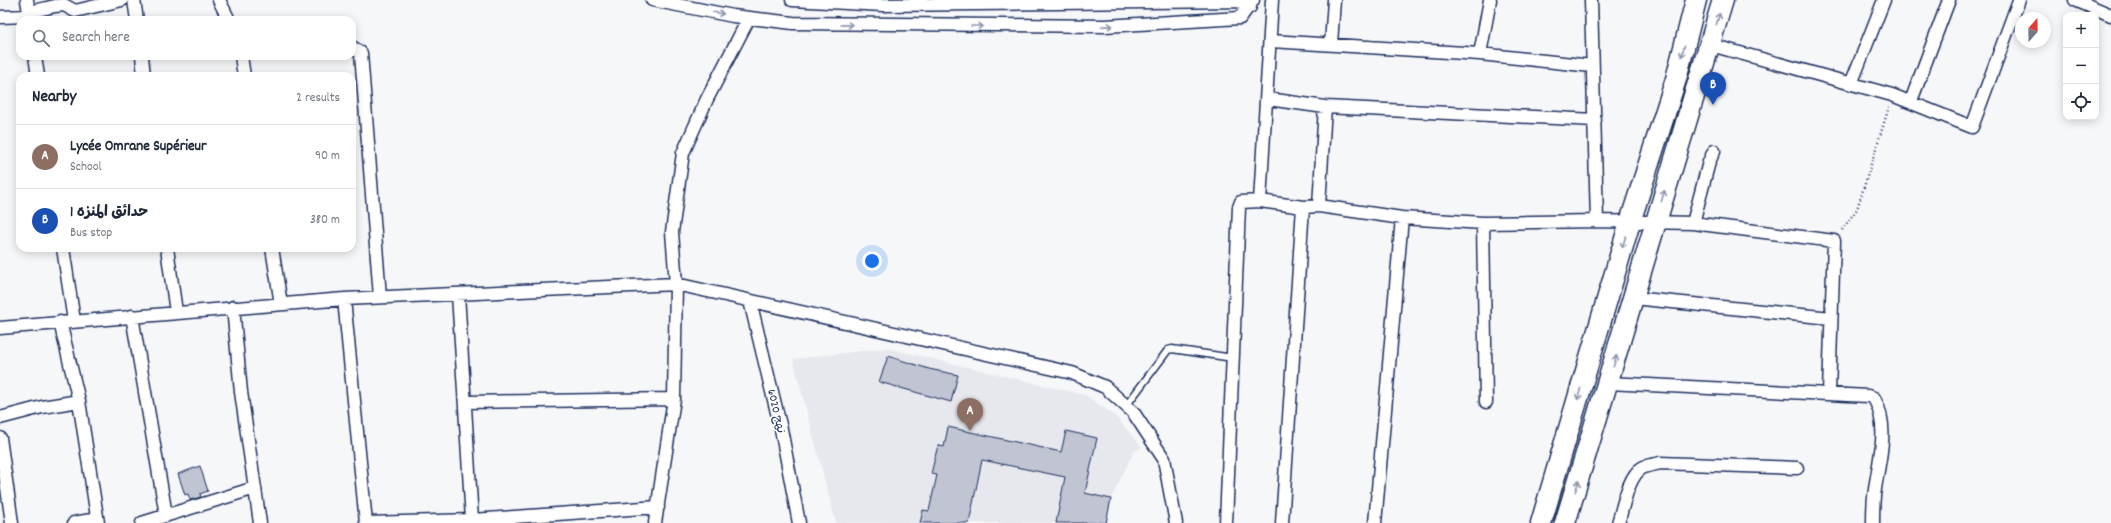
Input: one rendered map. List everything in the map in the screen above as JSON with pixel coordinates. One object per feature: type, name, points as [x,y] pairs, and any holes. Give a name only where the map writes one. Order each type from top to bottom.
[{"type":"highway","points":[[1541,523],[1630,222],[1676,79],[1696,0]]},
{"type":"highway","points":[[1565,523],[1655,222],[1711,45],[1723,0]]},
{"type":"street","points":[[27,0],[29,16],[55,6],[64,6],[75,11],[107,1],[122,0]]},
{"type":"street","points":[[134,0],[136,16]]},
{"type":"street","points":[[219,0],[226,16]]},
{"type":"street","points":[[652,0],[749,18],[793,23],[882,26],[1105,26],[1203,22],[1240,18],[1251,3],[1238,1],[883,2],[792,0]]},
{"type":"street","points":[[1260,201],[1268,99],[1272,0]]},
{"type":"street","points":[[1331,44],[1334,0]]},
{"type":"street","points":[[1480,54],[1490,0]]},
{"type":"street","points":[[1591,0],[1595,120],[1596,221]]},
{"type":"street","points":[[1851,84],[1884,0]]},
{"type":"street","points":[[1911,101],[1949,0]]},
{"type":"street","points":[[1711,45],[1892,95],[1911,101],[1972,127],[2019,0]]},
{"type":"street","points":[[2075,0],[2111,15]]},
{"type":"street","points":[[882,26],[883,2]]},
{"type":"street","points":[[0,17],[16,16]]},
{"type":"street","points":[[655,523],[674,400],[676,284],[672,232],[683,153],[707,99],[749,18]]},
{"type":"street","points":[[1271,40],[1480,54],[1592,66]]},
{"type":"street","points":[[356,50],[361,53],[380,298]]},
{"type":"street","points":[[36,60],[37,72]]},
{"type":"street","points":[[142,60],[144,72]]},
{"type":"street","points":[[244,60],[244,72]]},
{"type":"street","points":[[1268,99],[1325,107],[1595,120]]},
{"type":"street","points":[[1319,206],[1325,107]]},
{"type":"street","points":[[1693,223],[1709,162],[1714,151]]},
{"type":"street","points":[[1226,523],[1241,202],[1260,201],[1303,207],[1319,206],[1402,218],[1483,223],[1596,221],[1693,223],[1834,241],[1829,393]]},
{"type":"street","points":[[1282,523],[1303,207]]},
{"type":"street","points":[[1375,523],[1402,218]]},
{"type":"street","points":[[1483,223],[1486,402]]},
{"type":"street","points":[[64,252],[74,321]]},
{"type":"street","points":[[168,252],[176,312]]},
{"type":"street","points":[[273,252],[280,304]]},
{"type":"street","points":[[0,328],[233,307],[344,299],[676,284],[1072,373],[1104,388],[1133,412],[1164,459],[1176,523]]},
{"type":"street","points":[[458,294],[472,520]]},
{"type":"street","points":[[1633,298],[1831,318]]},
{"type":"street","points":[[344,299],[367,523],[472,520],[658,507]]},
{"type":"street","name":"نهج 6020","points":[[750,301],[781,429],[799,523]]},
{"type":"street","points":[[233,307],[241,392],[260,523]]},
{"type":"street","points":[[132,316],[166,515]]},
{"type":"street","points":[[60,322],[79,401],[97,521],[74,523]]},
{"type":"street","points":[[1608,383],[1829,393],[1868,396],[1874,398],[1882,418],[1883,434],[1874,490],[1872,523]]},
{"type":"street","points":[[465,402],[674,400]]},
{"type":"street","points":[[0,418],[42,407],[79,401]]},
{"type":"street","points":[[0,438],[12,523]]},
{"type":"street","points":[[1618,523],[1631,480],[1635,473],[1642,468],[1660,463],[1797,468]]},
{"type":"street","points":[[142,523],[255,488]]},
{"type":"lane","points":[[1126,406],[1168,350],[1172,349],[1233,358]]},
{"type":"path","points":[[1834,241],[1857,209],[1892,95]]},
{"type":"shaded area","points":[[887,348],[1085,395],[1114,415],[1142,447],[1134,451],[1111,499],[1106,523],[836,523],[793,359]]},
{"type":"building","points":[[888,356],[929,369],[958,375],[951,402],[879,382]]},
{"type":"building","points":[[948,427],[1061,452],[1066,431],[1097,438],[1085,493],[1111,499],[1106,523],[1056,523],[1065,477],[982,460],[969,523],[920,523],[923,510],[929,511],[937,475],[931,474],[938,445],[944,447]]},
{"type":"building","points":[[200,466],[208,491],[200,494],[201,497],[190,500],[188,494],[185,495],[178,474]]},
{"type":"place","name":"حدائق المنزه 1","points":[[1713,105]]},
{"type":"place","name":"Lycée Omrane Supérieur","points":[[970,431]]}]
